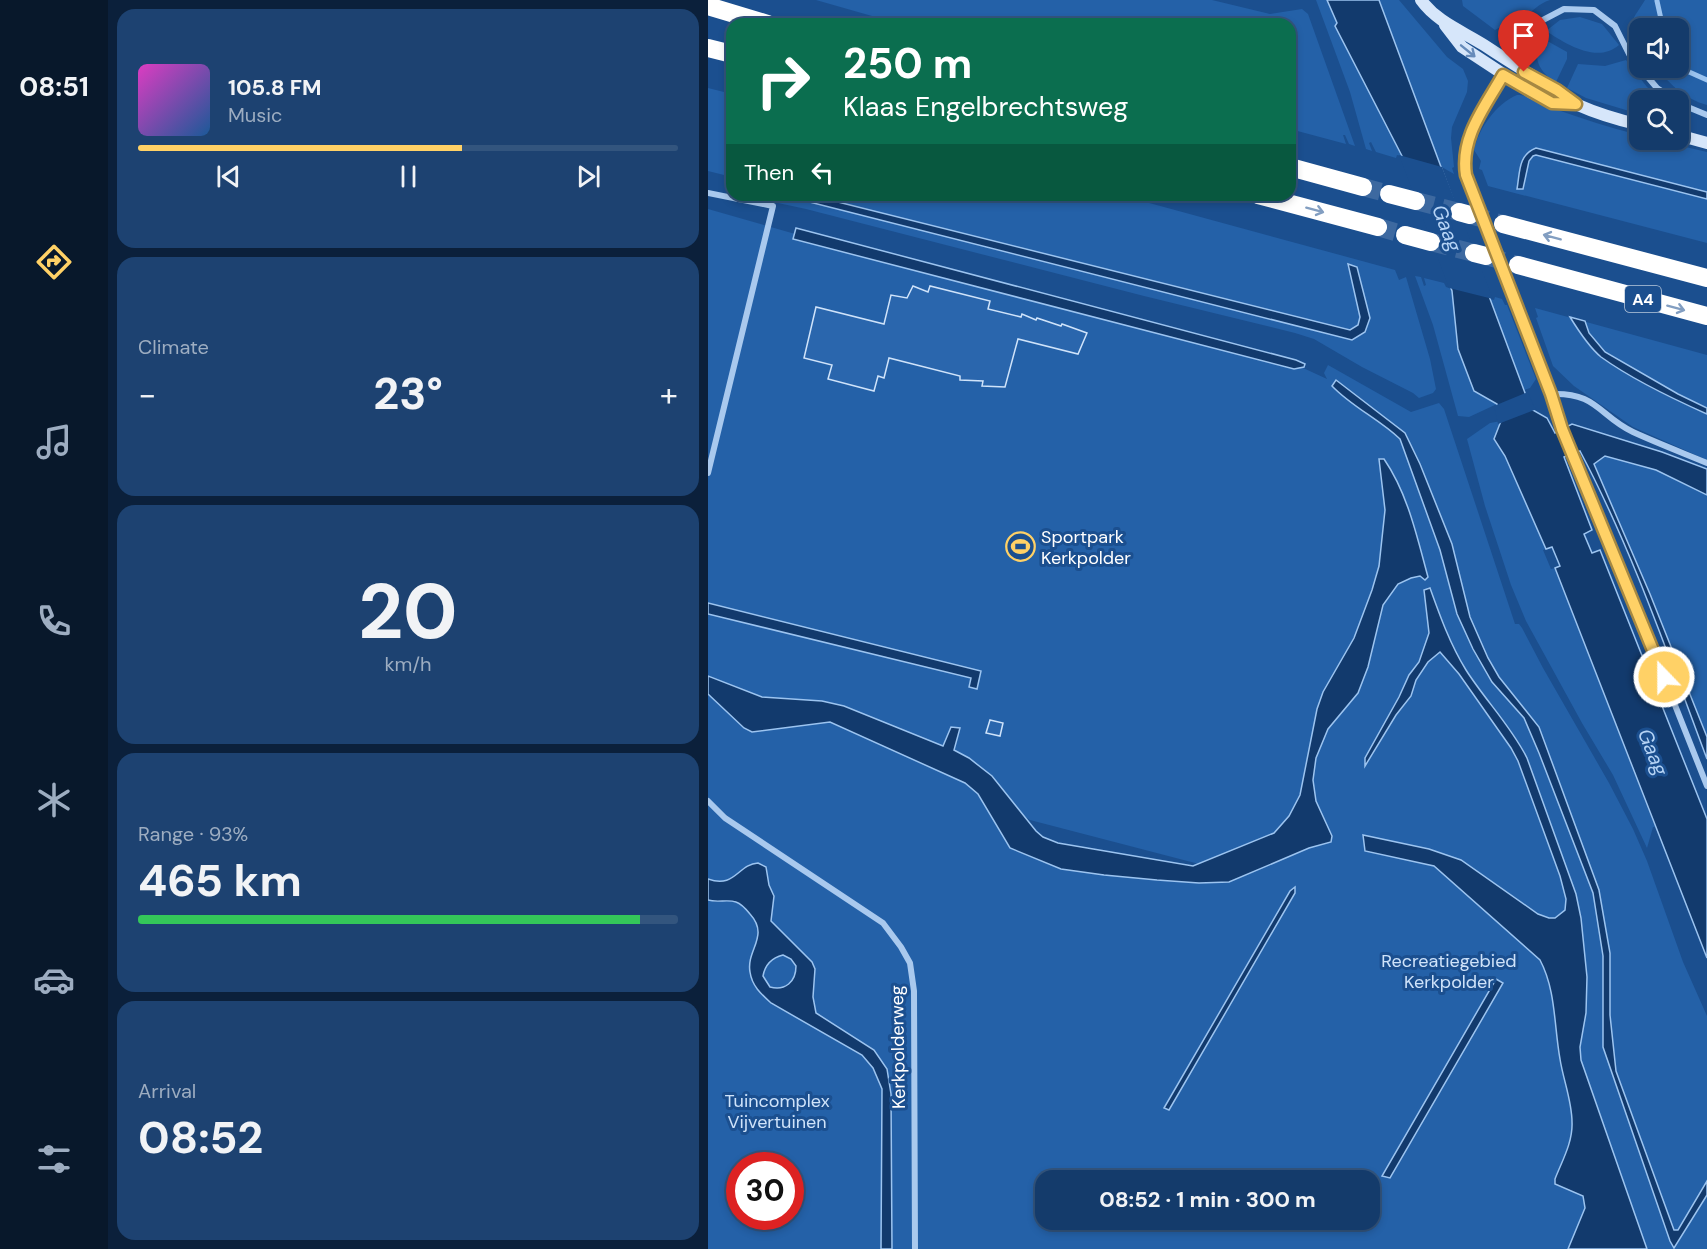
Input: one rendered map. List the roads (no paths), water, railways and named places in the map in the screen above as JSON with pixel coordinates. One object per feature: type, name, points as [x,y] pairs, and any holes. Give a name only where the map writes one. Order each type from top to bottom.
[{"type":"highway","points":[[708,6],[748,18]]},
{"type":"highway","points":[[708,48],[726,52]]},
{"type":"highway","points":[[1296,169],[1363,187]]},
{"type":"highway","points":[[1389,194],[1416,201]]},
{"type":"highway","points":[[1280,201],[1378,227]]},
{"type":"highway","name":"A4","points":[[1503,224],[1707,278]]},
{"type":"highway","points":[[1405,235],[1431,242]]},
{"type":"highway","name":"A4","points":[[1518,265],[1707,316]]},
{"type":"main road","points":[[1421,0],[1428,10],[1441,20],[1557,90],[1576,104],[1629,122]]},
{"type":"main road","points":[[1441,20],[1462,47],[1503,75],[1552,103],[1576,104]]},
{"type":"main road","points":[[1689,138],[1707,143]]},
{"type":"street","points":[[1629,54],[1615,26],[1594,10],[1564,9],[1543,20],[1510,63],[1471,130],[1465,156],[1466,175],[1551,394],[1562,429],[1629,589],[1707,786]]},
{"type":"street","points":[[1649,78],[1660,90]]},
{"type":"street","points":[[1689,107],[1707,115]]},
{"type":"street","points":[[708,193],[726,197]]},
{"type":"street","points":[[708,473],[773,206],[748,201]]},
{"type":"street","points":[[1551,394],[1574,394],[1585,398],[1631,431],[1707,463]]},
{"type":"street","name":"Kerkpolderweg","points":[[708,801],[725,818],[883,923],[901,946],[910,963],[914,991],[915,1249]]},
{"type":"water","name":"Gaag","points":[[1327,0],[1379,0],[1531,409],[1547,418],[1555,433],[1572,424],[1662,452],[1707,469],[1707,495],[1656,470],[1605,456],[1594,464],[1650,594],[1707,737],[1707,759],[1633,564],[1599,488],[1580,451],[1564,457],[1592,530],[1584,534],[1592,553],[1600,550],[1707,819],[1707,958],[1555,568],[1560,566],[1552,547],[1546,549],[1505,456],[1494,439],[1501,421],[1497,404],[1474,391],[1458,349],[1452,291],[1402,156],[1335,26],[1337,23]]},
{"type":"water","points":[[1536,148],[1707,192],[1707,199],[1536,155],[1529,161],[1523,189],[1517,189],[1523,160],[1530,151]]},
{"type":"water","points":[[806,201],[834,201],[1350,330],[1358,325],[1360,317],[1348,264],[1357,267],[1370,318],[1365,332],[1352,340]]},
{"type":"water","points":[[796,228],[1305,364],[1304,367],[1294,369],[793,239]]},
{"type":"water","points":[[1570,317],[1585,321],[1589,333],[1605,352],[1707,408],[1707,414],[1652,388],[1601,357],[1580,333]]},
{"type":"water","points":[[1336,380],[1405,433],[1452,544],[1470,617],[1488,658],[1499,677],[1539,727],[1599,890],[1610,953],[1610,1015],[1616,1071],[1674,1230],[1678,1230],[1707,1181],[1707,1195],[1674,1248],[1603,1047],[1603,956],[1593,893],[1539,753],[1524,718],[1492,682],[1457,614],[1440,550],[1400,439],[1332,386]]},
{"type":"water","points":[[1379,459],[1384,459],[1406,501],[1428,577],[1425,580],[1420,576],[1411,578],[1398,584],[1383,605],[1368,667],[1358,693],[1328,729],[1316,758],[1313,780],[1316,801],[1332,836],[1331,842],[1309,848],[1229,882],[1199,883],[1157,880],[1061,869],[1010,848],[978,794],[965,783],[830,722],[752,732],[744,728],[708,694],[708,676],[762,697],[822,701],[844,706],[943,746],[951,727],[960,728],[954,750],[969,758],[992,776],[1043,837],[1058,843],[1193,866],[1274,833],[1289,816],[1300,795],[1317,709],[1323,692],[1354,638],[1379,566],[1385,510]]},
{"type":"water","points":[[1430,588],[1460,660],[1527,758],[1576,894],[1581,918],[1587,977],[1586,1013],[1580,1047],[1581,1060],[1647,1249],[1568,1249],[1585,1208],[1583,1196],[1555,1184],[1571,1137],[1572,1114],[1560,1059],[1552,996],[1540,960],[1434,866],[1365,851],[1363,835],[1429,849],[1461,860],[1538,914],[1555,918],[1565,910],[1566,899],[1560,876],[1518,761],[1459,674],[1440,652],[1428,662],[1416,680],[1411,696],[1396,715],[1365,766],[1365,758],[1409,675],[1419,662],[1429,633],[1424,590]]},
{"type":"water","points":[[708,603],[981,671],[977,689],[969,687],[971,678],[708,614]]},
{"type":"water","points":[[758,863],[766,867],[769,885],[774,896],[771,921],[812,962],[815,969],[813,997],[816,1013],[874,1050],[887,1069],[891,1094],[892,1249],[881,1249],[882,1089],[873,1068],[862,1055],[771,1003],[764,996],[755,986],[750,972],[751,957],[758,936],[756,922],[738,903],[708,900],[708,879],[724,881],[730,879],[751,864]],"holes":[[[783,955],[791,959],[796,966],[792,981],[780,988],[770,987],[763,976],[767,965]]]},
{"type":"water","points":[[1295,887],[1295,893],[1169,1110],[1164,1108],[1290,891]]},
{"type":"water","points":[[1496,979],[1503,983],[1390,1178],[1382,1176]]},
{"type":"waterway","points":[[1657,1],[1661,18]]},
{"type":"waterway","points":[[1689,72],[1707,80]]},
{"type":"tunnel","points":[[1363,187],[1389,194]]},
{"type":"tunnel","points":[[1416,201],[1459,212]]},
{"type":"tunnel","points":[[1470,215],[1503,224]]},
{"type":"tunnel","points":[[1378,227],[1405,235]]},
{"type":"tunnel","points":[[1431,242],[1474,253]]},
{"type":"tunnel","points":[[1486,256],[1518,265]]},
{"type":"place","name":"Sportpark Kerkpolder","points":[[1020,547]]},
{"type":"park label","name":"Recreatiegebied Kerkpolder","points":[[1449,971]]},
{"type":"park label","name":"Tuincomplex Vijvertuinen","points":[[777,1111]]}]
